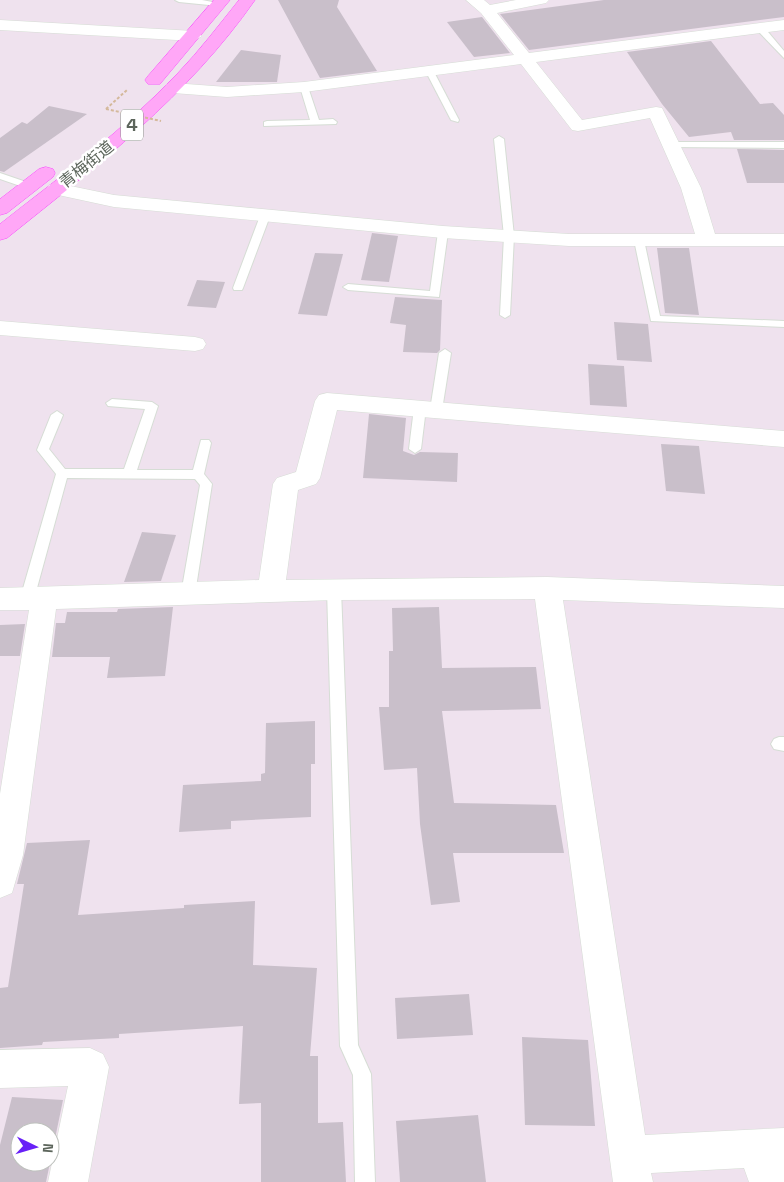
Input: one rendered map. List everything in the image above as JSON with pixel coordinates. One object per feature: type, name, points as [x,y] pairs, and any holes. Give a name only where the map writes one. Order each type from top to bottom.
[{"type":"main road","name":"青梅街道","points":[[0,234],[115,141],[173,88],[208,50],[248,0]]},
{"type":"main road","name":"4","points":[[134,92],[194,36],[221,2]]},
{"type":"main road","name":"青梅街道","points":[[0,209],[60,162]]},
{"type":"street","points":[[481,5],[541,0]]},
{"type":"street","points":[[481,5],[578,126],[656,112],[690,188],[707,240]]},
{"type":"street","points":[[0,25],[194,36]]},
{"type":"street","points":[[173,88],[227,92],[304,87],[784,25]]},
{"type":"street","points":[[56,189],[114,201],[443,232],[569,240],[784,240]]},
{"type":"street","points":[[0,328],[195,344]]},
{"type":"street","points":[[271,591],[286,484],[307,478],[327,400],[784,439]]},
{"type":"street","points":[[0,599],[334,589],[547,588],[688,591],[784,597]]},
{"type":"street","points":[[547,588],[631,1168],[770,1159]]},
{"type":"street","points":[[0,882],[7,855],[11,753],[36,599]]},
{"type":"street","points":[[0,1068],[90,1067],[68,1182]]},
{"type":"lane","points":[[179,0],[221,2]]},
{"type":"lane","points":[[760,28],[783,55]]},
{"type":"lane","points":[[429,70],[455,120]]},
{"type":"lane","points":[[304,87],[315,122]]},
{"type":"lane","points":[[267,124],[333,122]]},
{"type":"lane","points":[[499,139],[509,236],[505,315]]},
{"type":"lane","points":[[670,145],[784,144]]},
{"type":"lane","points":[[0,176],[29,186]]},
{"type":"lane","points":[[238,288],[266,216]]},
{"type":"lane","points":[[348,287],[435,295],[443,232]]},
{"type":"lane","points":[[639,240],[656,319],[784,324]]},
{"type":"lane","points":[[415,449],[445,353]]},
{"type":"lane","points":[[112,403],[152,406],[129,474]]},
{"type":"lane","points":[[57,416],[43,450],[62,473],[198,475],[206,484],[188,594]]},
{"type":"lane","points":[[198,475],[205,443]]},
{"type":"lane","points":[[36,599],[62,473]]},
{"type":"lane","points":[[334,589],[349,1046],[362,1074],[365,1182]]},
{"type":"path","points":[[134,92],[106,109],[161,121]]},
{"type":"building","points":[[278,0],[339,0],[337,7],[377,71],[320,78]]},
{"type":"building","points":[[604,0],[784,0],[784,17],[529,50],[500,14]]},
{"type":"building","points":[[482,17],[510,53],[474,57],[447,22]]},
{"type":"building","points":[[711,41],[760,104],[773,103],[784,115],[784,140],[734,140],[731,132],[689,137],[662,104],[627,52]]},
{"type":"building","points":[[241,50],[281,55],[277,82],[216,82]]},
{"type":"building","points":[[49,106],[87,114],[4,172],[0,171],[0,138],[22,122],[27,124]]},
{"type":"building","points":[[737,149],[784,150],[784,183],[747,183]]},
{"type":"building","points":[[372,233],[398,236],[389,282],[361,280]]},
{"type":"building","points":[[657,248],[689,248],[699,315],[665,313]]},
{"type":"building","points":[[315,253],[343,254],[327,316],[298,314]]},
{"type":"building","points":[[197,280],[225,282],[216,308],[187,306]]},
{"type":"building","points":[[395,297],[442,300],[440,350],[437,353],[403,352],[406,325],[390,323]]},
{"type":"building","points":[[614,322],[648,324],[652,362],[617,360]]},
{"type":"building","points":[[588,364],[624,366],[627,407],[590,405]]},
{"type":"building","points":[[369,414],[406,418],[403,451],[414,455],[420,452],[458,453],[457,482],[363,478]]},
{"type":"building","points":[[661,444],[699,446],[705,494],[666,491]]},
{"type":"building","points":[[142,532],[176,535],[161,581],[124,582]]},
{"type":"building","points":[[173,607],[165,676],[107,678],[110,657],[52,657],[56,623],[65,623],[67,612],[117,612],[118,609]]},
{"type":"building","points":[[439,607],[442,668],[536,667],[541,709],[442,711],[454,803],[556,805],[564,853],[453,853],[460,902],[431,905],[420,824],[417,768],[384,770],[379,707],[389,707],[389,651],[393,651],[392,608]]},
{"type":"building","points":[[25,624],[20,656],[0,656],[0,625]]},
{"type":"building","points":[[315,721],[315,764],[311,764],[311,817],[231,821],[231,829],[179,832],[183,785],[261,781],[261,774],[265,773],[266,723]]},
{"type":"building","points":[[90,840],[78,915],[184,908],[184,905],[255,901],[253,965],[317,968],[310,1056],[318,1056],[318,1123],[343,1122],[346,1182],[261,1182],[261,1103],[239,1104],[243,1026],[119,1034],[119,1038],[43,1042],[42,1045],[0,1048],[0,988],[8,987],[24,884],[17,884],[27,843]]},
{"type":"building","points":[[469,994],[473,1035],[397,1039],[395,998]]},
{"type":"building","points":[[522,1037],[588,1040],[595,1126],[525,1125]]},
{"type":"building","points":[[12,1097],[63,1100],[58,1122],[10,1122],[10,1172],[48,1172],[46,1182],[0,1182],[0,1145]]},
{"type":"building","points":[[478,1115],[486,1182],[400,1182],[396,1121]]}]
